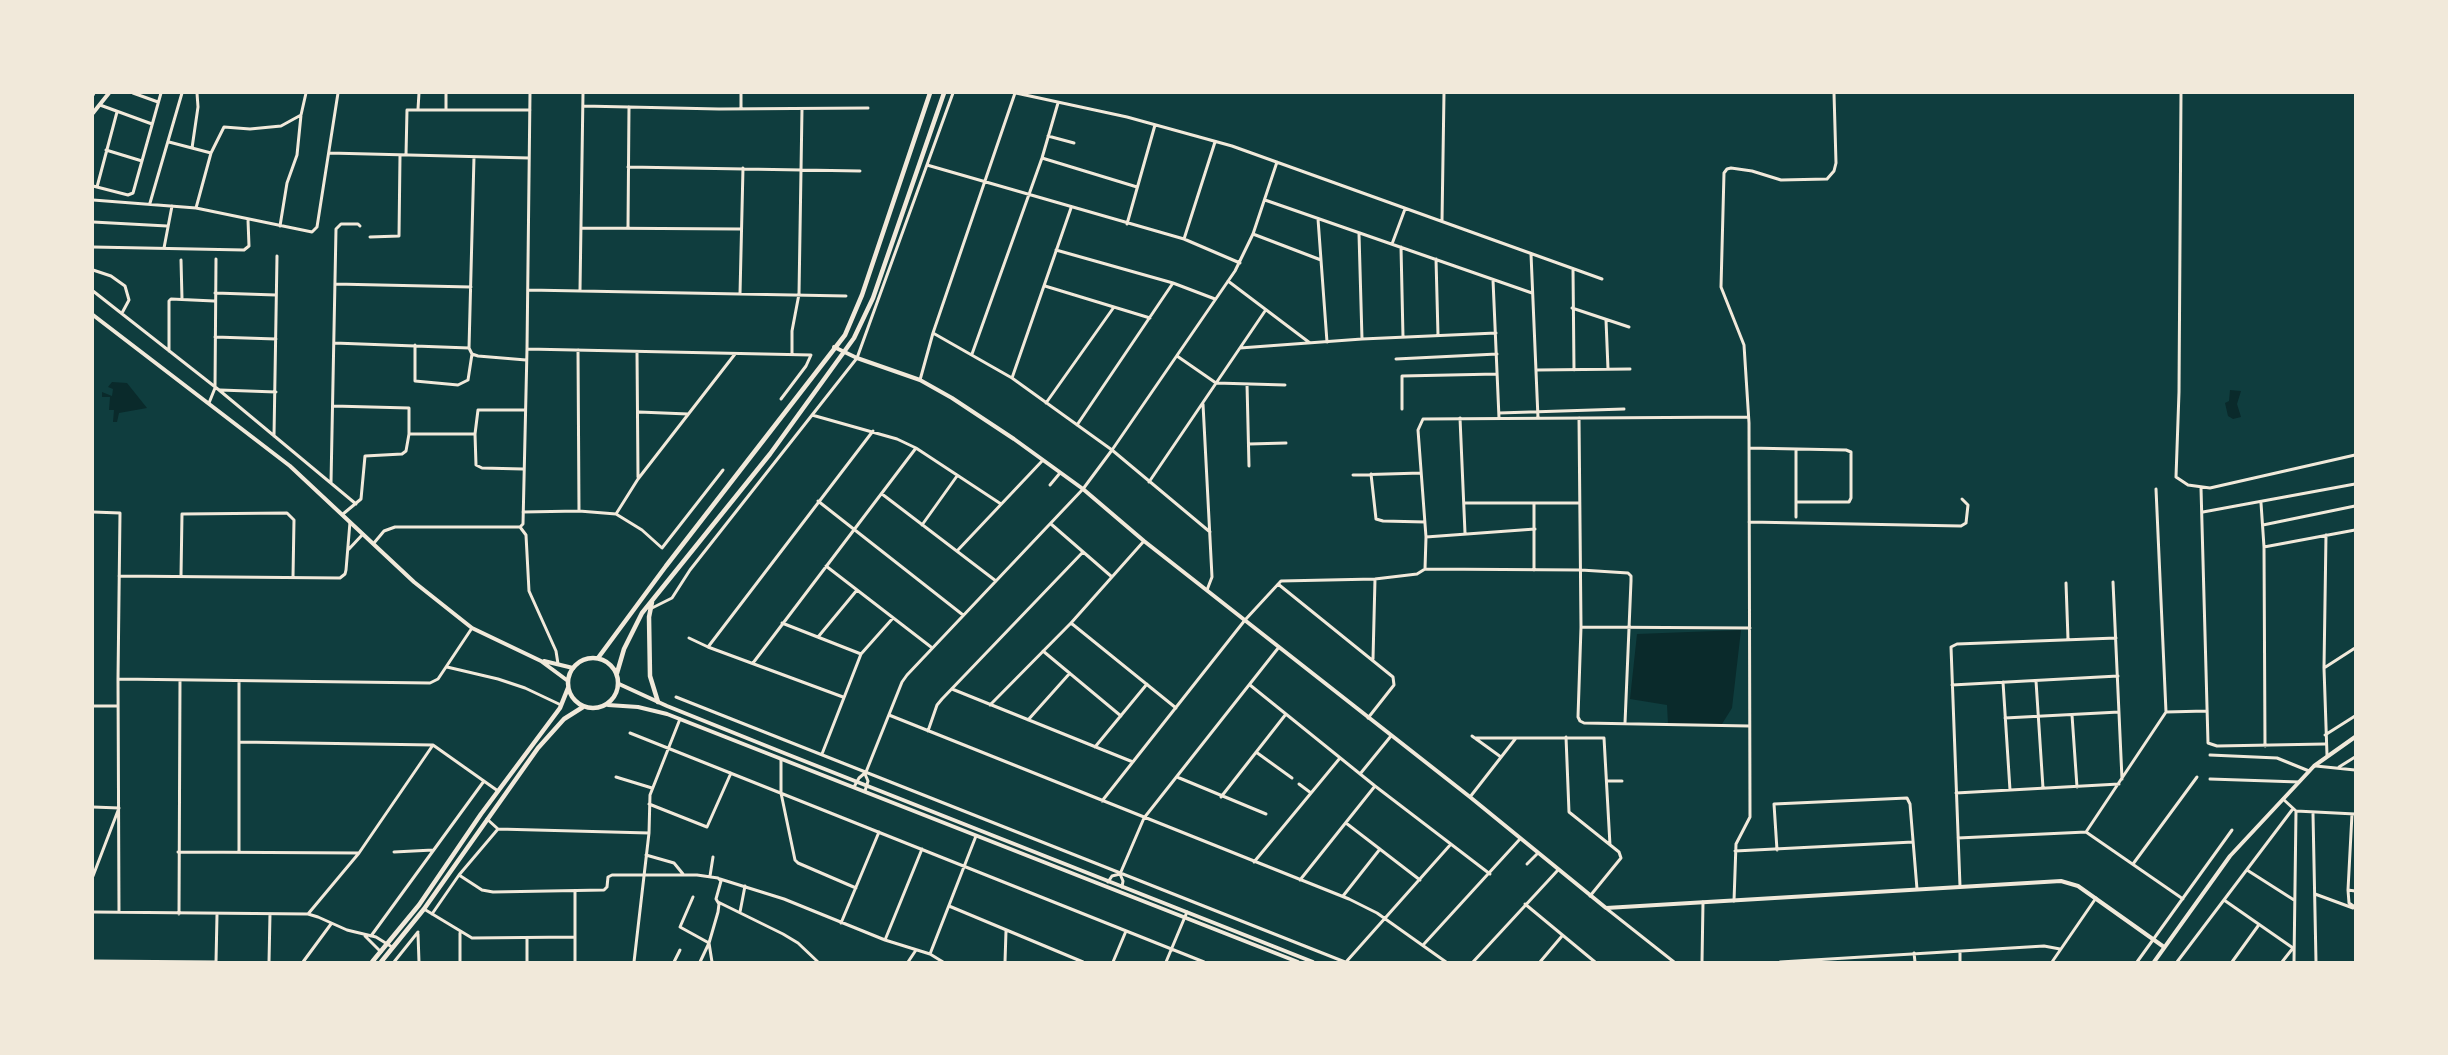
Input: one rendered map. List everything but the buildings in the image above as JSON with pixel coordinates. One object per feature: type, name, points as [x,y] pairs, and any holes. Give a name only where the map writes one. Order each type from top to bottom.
[{"type":"main road","points":[[598,658],[844,335],[862,295],[930,93]]},
{"type":"main road","points":[[372,962],[424,909],[550,733],[564,719],[584,707],[599,708],[608,705],[616,696],[619,684],[617,673],[627,641],[642,613],[770,454],[854,338],[873,298],[944,93]]},
{"type":"main road","points":[[652,599],[650,676],[658,702]]},
{"type":"main road","points":[[584,707],[571,696],[568,688],[573,668],[587,658],[598,658],[606,661],[617,673]]},
{"type":"main road","points":[[381,962],[390,945],[561,705],[568,688]]},
{"type":"street","points":[[93,112],[109,93]]},
{"type":"street","points":[[133,93],[158,102]]},
{"type":"street","points":[[117,112],[95,187],[132,195],[161,93]]},
{"type":"street","points":[[150,203],[182,93]]},
{"type":"street","points":[[192,148],[198,107],[197,93]]},
{"type":"street","points":[[280,226],[286,183],[297,155],[306,93]]},
{"type":"street","points":[[93,200],[196,208],[309,232],[317,226],[338,93]]},
{"type":"street","points":[[418,93],[418,108]]},
{"type":"street","points":[[446,93],[446,109]]},
{"type":"street","points":[[520,527],[523,524],[530,93]]},
{"type":"street","points":[[580,290],[583,93]]},
{"type":"street","points":[[741,93],[741,109]]},
{"type":"street","points":[[650,609],[666,603],[675,594],[690,570],[857,358],[953,93]]},
{"type":"street","points":[[920,380],[933,333],[1015,93],[1155,124],[1215,141],[1602,279]]},
{"type":"street","points":[[1442,221],[1444,93]]},
{"type":"street","points":[[1734,901],[1735,851],[1738,840],[1749,822],[1749,448],[1744,345],[1721,287],[1724,173],[1731,168],[1752,171],[1781,180],[1827,179],[1834,171],[1836,163],[1834,93]]},
{"type":"street","points":[[2181,93],[2180,392],[2176,477],[2183,484],[2201,489],[2355,454]]},
{"type":"street","points":[[972,354],[1042,158],[1058,103]]},
{"type":"street","points":[[99,105],[152,124]]},
{"type":"street","points":[[583,106],[741,109],[868,108]]},
{"type":"street","points":[[628,227],[629,107]]},
{"type":"street","points":[[406,156],[405,112],[409,109],[530,110]]},
{"type":"street","points":[[792,354],[792,331],[799,294],[802,109]]},
{"type":"street","points":[[196,208],[211,153],[224,127],[250,129],[281,126],[301,115]]},
{"type":"street","points":[[1127,224],[1155,124]]},
{"type":"street","points":[[1048,136],[1074,143]]},
{"type":"street","points":[[169,141],[211,153]]},
{"type":"street","points":[[1184,239],[1215,141]]},
{"type":"street","points":[[106,150],[142,161]]},
{"type":"street","points":[[329,153],[529,158]]},
{"type":"street","points":[[370,237],[399,236],[400,156]]},
{"type":"street","points":[[415,345],[414,376],[417,382],[464,383],[469,377],[472,354],[469,348],[474,158]]},
{"type":"street","points":[[1042,158],[1137,187]]},
{"type":"street","points":[[865,791],[866,773],[902,682],[1083,489],[1112,450],[1240,262],[1253,234],[1277,162]]},
{"type":"street","points":[[927,165],[1184,239],[1240,262]]},
{"type":"street","points":[[628,166],[860,171]]},
{"type":"street","points":[[740,294],[743,168]]},
{"type":"street","points":[[1264,200],[1532,293]]},
{"type":"street","points":[[164,248],[172,205]]},
{"type":"street","points":[[1012,378],[1071,208]]},
{"type":"street","points":[[1392,244],[1405,208]]},
{"type":"street","points":[[1318,219],[1327,342]]},
{"type":"street","points":[[93,247],[246,250],[249,241],[248,220]]},
{"type":"street","points":[[93,222],[167,226]]},
{"type":"street","points":[[331,483],[337,226],[358,224],[360,226]]},
{"type":"street","points":[[581,228],[741,229]]},
{"type":"street","points":[[1253,234],[1321,260]]},
{"type":"street","points":[[1359,234],[1362,339]]},
{"type":"street","points":[[1401,247],[1403,337]]},
{"type":"street","points":[[1056,250],[1173,283],[1216,299]]},
{"type":"street","points":[[1531,254],[1538,418]]},
{"type":"street","points":[[274,436],[277,256]]},
{"type":"street","points":[[209,403],[215,388],[216,259]]},
{"type":"street","points":[[1436,259],[1438,336]]},
{"type":"street","points":[[181,260],[182,299]]},
{"type":"street","points":[[1573,269],[1574,370]]},
{"type":"street","points":[[93,270],[111,276],[125,286],[129,300],[122,313]]},
{"type":"street","points":[[1493,280],[1499,418]]},
{"type":"street","points":[[1228,281],[1310,343]]},
{"type":"street","points":[[1077,425],[1173,283]]},
{"type":"street","points":[[335,284],[471,287]]},
{"type":"street","points":[[1044,286],[1150,318]]},
{"type":"street","points":[[528,290],[846,296]]},
{"type":"street","points":[[93,291],[219,390],[356,504]]},
{"type":"street","points":[[215,293],[276,295]]},
{"type":"street","points":[[169,351],[167,305],[171,299],[214,301]]},
{"type":"street","points":[[1046,403],[1114,307]]},
{"type":"street","points":[[1572,308],[1629,327]]},
{"type":"street","points":[[1149,482],[1266,311]]},
{"type":"street","points":[[93,315],[298,472],[414,582],[472,628],[541,661],[568,681]]},
{"type":"street","points":[[1606,319],[1608,369]]},
{"type":"street","points":[[933,333],[1012,378],[1112,450],[1210,532]]},
{"type":"street","points":[[1240,348],[1362,339],[1496,333]]},
{"type":"street","points":[[214,337],[276,339]]},
{"type":"street","points":[[334,344],[469,348]]},
{"type":"street","points":[[834,347],[857,358],[920,380],[984,418],[1043,459],[1470,797],[1674,962]]},
{"type":"street","points":[[527,349],[811,355],[812,357],[781,399]]},
{"type":"street","points":[[578,350],[579,511]]},
{"type":"street","points":[[637,351],[638,479]]},
{"type":"street","points":[[616,513],[638,479],[735,353]]},
{"type":"street","points":[[472,354],[526,360]]},
{"type":"street","points":[[1396,359],[1497,354]]},
{"type":"street","points":[[1177,356],[1216,383],[1285,385]]},
{"type":"street","points":[[1537,370],[1630,369]]},
{"type":"street","points":[[1402,409],[1402,376],[1497,374]]},
{"type":"street","points":[[1247,384],[1249,466]]},
{"type":"street","points":[[219,390],[276,392]]},
{"type":"street","points":[[1203,404],[1212,577],[1207,590]]},
{"type":"street","points":[[333,406],[409,408],[407,450],[404,453],[365,456],[362,496],[343,514]]},
{"type":"street","points":[[1498,412],[1624,409]]},
{"type":"street","points":[[523,469],[482,468],[476,465],[475,434],[478,410],[524,410]]},
{"type":"street","points":[[639,412],[689,414]]},
{"type":"street","points":[[812,415],[873,431],[916,448],[1001,504]]},
{"type":"street","points":[[1460,417],[1465,533]]},
{"type":"street","points":[[1425,569],[1426,537],[1418,430],[1423,418],[1748,417]]},
{"type":"street","points":[[1579,418],[1581,627],[1578,717],[1584,723],[1749,726]]},
{"type":"street","points":[[708,647],[873,431]]},
{"type":"street","points":[[409,434],[475,434]]},
{"type":"street","points":[[1249,444],[1286,443]]},
{"type":"street","points":[[753,663],[916,448]]},
{"type":"street","points":[[1749,448],[1846,450],[1852,454],[1851,498],[1849,501],[1796,502]]},
{"type":"street","points":[[1796,449],[1796,517]]},
{"type":"street","points":[[957,551],[1043,459]]},
{"type":"street","points":[[523,512],[616,513],[642,530],[662,548],[723,470]]},
{"type":"street","points":[[1050,485],[1060,473]]},
{"type":"street","points":[[1353,474],[1421,473]]},
{"type":"street","points":[[1371,474],[1376,519],[1383,522],[1425,522]]},
{"type":"street","points":[[922,525],[957,476]]},
{"type":"street","points":[[2203,512],[2355,484]]},
{"type":"street","points":[[2086,832],[2166,712],[2156,489]]},
{"type":"street","points":[[2201,489],[2207,740],[2211,745],[2325,744]]},
{"type":"street","points":[[882,494],[996,581]]},
{"type":"street","points":[[1749,522],[1961,526],[1966,523],[1968,505],[1962,499]]},
{"type":"street","points":[[818,501],[963,615]]},
{"type":"street","points":[[1464,502],[1579,503]]},
{"type":"street","points":[[1534,503],[1534,571]]},
{"type":"street","points":[[2261,503],[2264,547],[2265,746]]},
{"type":"street","points":[[2263,525],[2355,506]]},
{"type":"street","points":[[93,512],[120,513],[119,912]]},
{"type":"street","points":[[181,576],[182,514],[287,513],[294,520],[294,578]]},
{"type":"street","points":[[119,576],[343,577],[346,570],[350,520]]},
{"type":"street","points":[[1051,524],[1112,577]]},
{"type":"street","points":[[374,543],[384,531],[395,527],[520,527]]},
{"type":"street","points":[[520,527],[526,535],[529,591],[556,651],[558,664]]},
{"type":"street","points":[[1426,537],[1535,529]]},
{"type":"street","points":[[2264,547],[2355,530]]},
{"type":"street","points":[[347,551],[364,533]]},
{"type":"street","points":[[2326,536],[2324,668],[2327,755]]},
{"type":"street","points":[[990,705],[1071,623],[1144,541]]},
{"type":"street","points":[[928,731],[937,705],[1083,552]]},
{"type":"street","points":[[826,566],[932,648]]},
{"type":"street","points":[[1102,801],[1245,620],[1278,584],[1285,580],[1375,579],[1417,574],[1425,569],[1622,572],[1631,576],[1625,723]]},
{"type":"street","points":[[1373,659],[1375,579]]},
{"type":"street","points":[[2114,582],[2122,779]]},
{"type":"street","points":[[2066,583],[2068,639]]},
{"type":"street","points":[[1278,584],[1393,677],[1394,685],[1368,718]]},
{"type":"street","points":[[818,637],[857,590]]},
{"type":"street","points":[[822,754],[861,654],[893,618]]},
{"type":"street","points":[[782,623],[861,654]]},
{"type":"street","points":[[1071,623],[1176,708]]},
{"type":"street","points":[[1581,627],[1750,628]]},
{"type":"street","points":[[118,679],[429,683],[438,680],[472,628]]},
{"type":"street","points":[[688,638],[843,697]]},
{"type":"street","points":[[1960,886],[1950,651],[1953,645],[2116,638]]},
{"type":"street","points":[[1122,887],[1121,874],[1144,819],[1279,647]]},
{"type":"street","points":[[2324,668],[2355,648]]},
{"type":"street","points":[[1043,651],[1120,716]]},
{"type":"street","points":[[541,661],[573,668]]},
{"type":"street","points":[[447,667],[498,679],[525,688],[561,705]]},
{"type":"street","points":[[1028,720],[1070,673]]},
{"type":"street","points":[[1951,685],[2118,676]]},
{"type":"street","points":[[179,914],[180,680]]},
{"type":"street","points":[[239,681],[239,852]]},
{"type":"street","points":[[2036,681],[2043,788]]},
{"type":"street","points":[[2003,682],[2010,790]]},
{"type":"street","points":[[619,684],[856,782],[1122,887],[1298,962]]},
{"type":"street","points":[[1095,747],[1147,684]]},
{"type":"street","points":[[1250,685],[1375,786],[1490,873]]},
{"type":"street","points":[[952,689],[1132,762]]},
{"type":"street","points":[[676,697],[1345,962],[1451,844]]},
{"type":"street","points":[[608,705],[638,707],[680,719],[976,836],[1313,962]]},
{"type":"street","points":[[93,706],[118,706]]},
{"type":"street","points":[[2166,712],[2207,711]]},
{"type":"street","points":[[2005,718],[2119,712]]},
{"type":"street","points":[[1221,796],[1286,714]]},
{"type":"street","points":[[889,715],[1368,907],[1446,962]]},
{"type":"street","points":[[2072,715],[2077,787]]},
{"type":"street","points":[[2325,735],[2355,716]]},
{"type":"street","points":[[634,962],[652,788],[680,719]]},
{"type":"street","points":[[630,733],[1204,962]]},
{"type":"street","points":[[1360,774],[1391,736]]},
{"type":"street","points":[[1501,758],[1474,737],[1604,738],[1610,845]]},
{"type":"street","points":[[1566,737],[1569,812],[1620,854],[1620,861],[1590,896]]},
{"type":"street","points":[[2154,962],[2230,856],[2314,766],[2355,737]]},
{"type":"street","points":[[1470,797],[1516,738]]},
{"type":"street","points":[[240,742],[433,745],[498,791]]},
{"type":"street","points":[[308,914],[359,853],[433,745]]},
{"type":"street","points":[[1256,752],[1292,778]]},
{"type":"street","points":[[2210,755],[2277,758],[2309,771]]},
{"type":"street","points":[[2338,768],[2355,757]]},
{"type":"street","points":[[782,758],[781,793],[795,860],[856,888]]},
{"type":"street","points":[[1254,862],[1340,758]]},
{"type":"street","points":[[2314,766],[2355,770]]},
{"type":"street","points":[[649,804],[707,826],[731,773]]},
{"type":"street","points":[[854,787],[866,773]]},
{"type":"street","points":[[616,777],[652,788]]},
{"type":"street","points":[[1177,777],[1266,814]]},
{"type":"street","points":[[2133,864],[2196,777]]},
{"type":"street","points":[[2210,779],[2299,782]]},
{"type":"street","points":[[370,936],[484,781]]},
{"type":"street","points":[[1607,781],[1622,781]]},
{"type":"street","points":[[1299,784],[1311,793]]},
{"type":"street","points":[[1956,793],[2119,784]]},
{"type":"street","points":[[1300,879],[1375,786]]},
{"type":"street","points":[[1777,850],[1772,808],[1777,804],[1907,798],[1910,804],[1917,889]]},
{"type":"street","points":[[2283,799],[2294,811],[2313,814],[2354,814],[2348,890],[2349,903],[2355,908]]},
{"type":"street","points":[[93,807],[119,808]]},
{"type":"street","points":[[93,876],[119,808]]},
{"type":"street","points":[[2177,962],[2294,811]]},
{"type":"street","points":[[2294,811],[2294,962]]},
{"type":"street","points":[[2313,814],[2316,962]]},
{"type":"street","points":[[487,819],[498,829],[649,832]]},
{"type":"street","points":[[1346,823],[1420,880]]},
{"type":"street","points":[[432,914],[459,875],[498,829]]},
{"type":"street","points":[[2137,962],[2232,830]]},
{"type":"street","points":[[842,922],[879,832]]},
{"type":"street","points":[[1958,838],[2086,832],[2183,899]]},
{"type":"street","points":[[930,954],[976,836]]},
{"type":"street","points":[[1423,944],[1520,839]]},
{"type":"street","points":[[1735,851],[1913,842]]},
{"type":"street","points":[[885,940],[922,849]]},
{"type":"street","points":[[1343,896],[1380,849]]},
{"type":"street","points":[[394,852],[433,850]]},
{"type":"street","points":[[178,852],[359,853]]},
{"type":"street","points":[[1527,864],[1538,853]]},
{"type":"street","points":[[646,855],[675,863],[684,875]]},
{"type":"street","points":[[710,876],[713,857]]},
{"type":"street","points":[[93,858],[99,858]]},
{"type":"street","points":[[1473,962],[1558,870]]},
{"type":"street","points":[[2247,870],[2294,900]]},
{"type":"street","points":[[1108,882],[1112,876],[1121,874]]},
{"type":"street","points":[[459,875],[482,890],[493,892],[605,890],[608,877],[612,875],[710,876],[745,886],[885,940],[930,954],[943,962]]},
{"type":"street","points":[[700,962],[715,929],[718,902],[716,899],[720,879]]},
{"type":"street","points":[[1606,908],[2061,881],[2078,886],[2164,947]]},
{"type":"street","points":[[740,912],[745,886]]},
{"type":"street","points":[[2348,890],[2355,891]]},
{"type":"street","points":[[575,891],[575,962]]},
{"type":"street","points":[[2315,894],[2355,908]]},
{"type":"street","points":[[693,897],[680,927],[709,943]]},
{"type":"street","points":[[2052,962],[2096,898]]},
{"type":"street","points":[[2224,900],[2258,926],[2293,948]]},
{"type":"street","points":[[718,902],[798,943],[818,962]]},
{"type":"street","points":[[1702,962],[1703,902]]},
{"type":"street","points":[[1525,904],[1595,962]]},
{"type":"street","points":[[949,906],[1083,962]]},
{"type":"street","points":[[424,909],[460,933],[472,938],[575,937]]},
{"type":"street","points":[[93,912],[217,915],[308,914],[390,945]]},
{"type":"street","points":[[269,962],[270,914]]},
{"type":"street","points":[[1166,962],[1185,914]]},
{"type":"street","points":[[93,961],[216,962],[217,915]]},
{"type":"street","points":[[303,962],[331,924]]},
{"type":"street","points":[[410,925],[418,932],[418,962]]},
{"type":"street","points":[[2232,962],[2258,926]]},
{"type":"street","points":[[1005,962],[1006,931]]},
{"type":"street","points":[[1113,962],[1126,931]]},
{"type":"street","points":[[394,962],[418,932]]},
{"type":"street","points":[[460,933],[460,962]]},
{"type":"street","points":[[365,936],[385,956]]},
{"type":"street","points":[[1540,962],[1562,936]]},
{"type":"street","points":[[526,938],[527,962]]},
{"type":"street","points":[[709,943],[712,962]]},
{"type":"street","points":[[1780,962],[2044,946],[2060,949]]},
{"type":"street","points":[[2282,962],[2293,948]]},
{"type":"street","points":[[674,962],[680,950]]},
{"type":"street","points":[[908,962],[916,950]]},
{"type":"street","points":[[1959,951],[1960,962]]},
{"type":"street","points":[[1914,953],[1915,962]]},
{"type":"street","points":[[1870,956],[1870,962]]},
{"type":"water","points":[[112,382],[127,383],[147,408],[119,413],[117,422],[113,422],[114,410],[109,410],[110,397],[102,397],[102,392],[112,396],[113,389],[108,387]]},
{"type":"water","points":[[2230,390],[2241,391],[2237,404],[2241,417],[2233,419],[2228,416],[2225,403],[2229,401]]},
{"type":"water","points":[[1741,630],[1732,708],[1722,724],[1668,724],[1667,705],[1630,699],[1637,634]]}]
